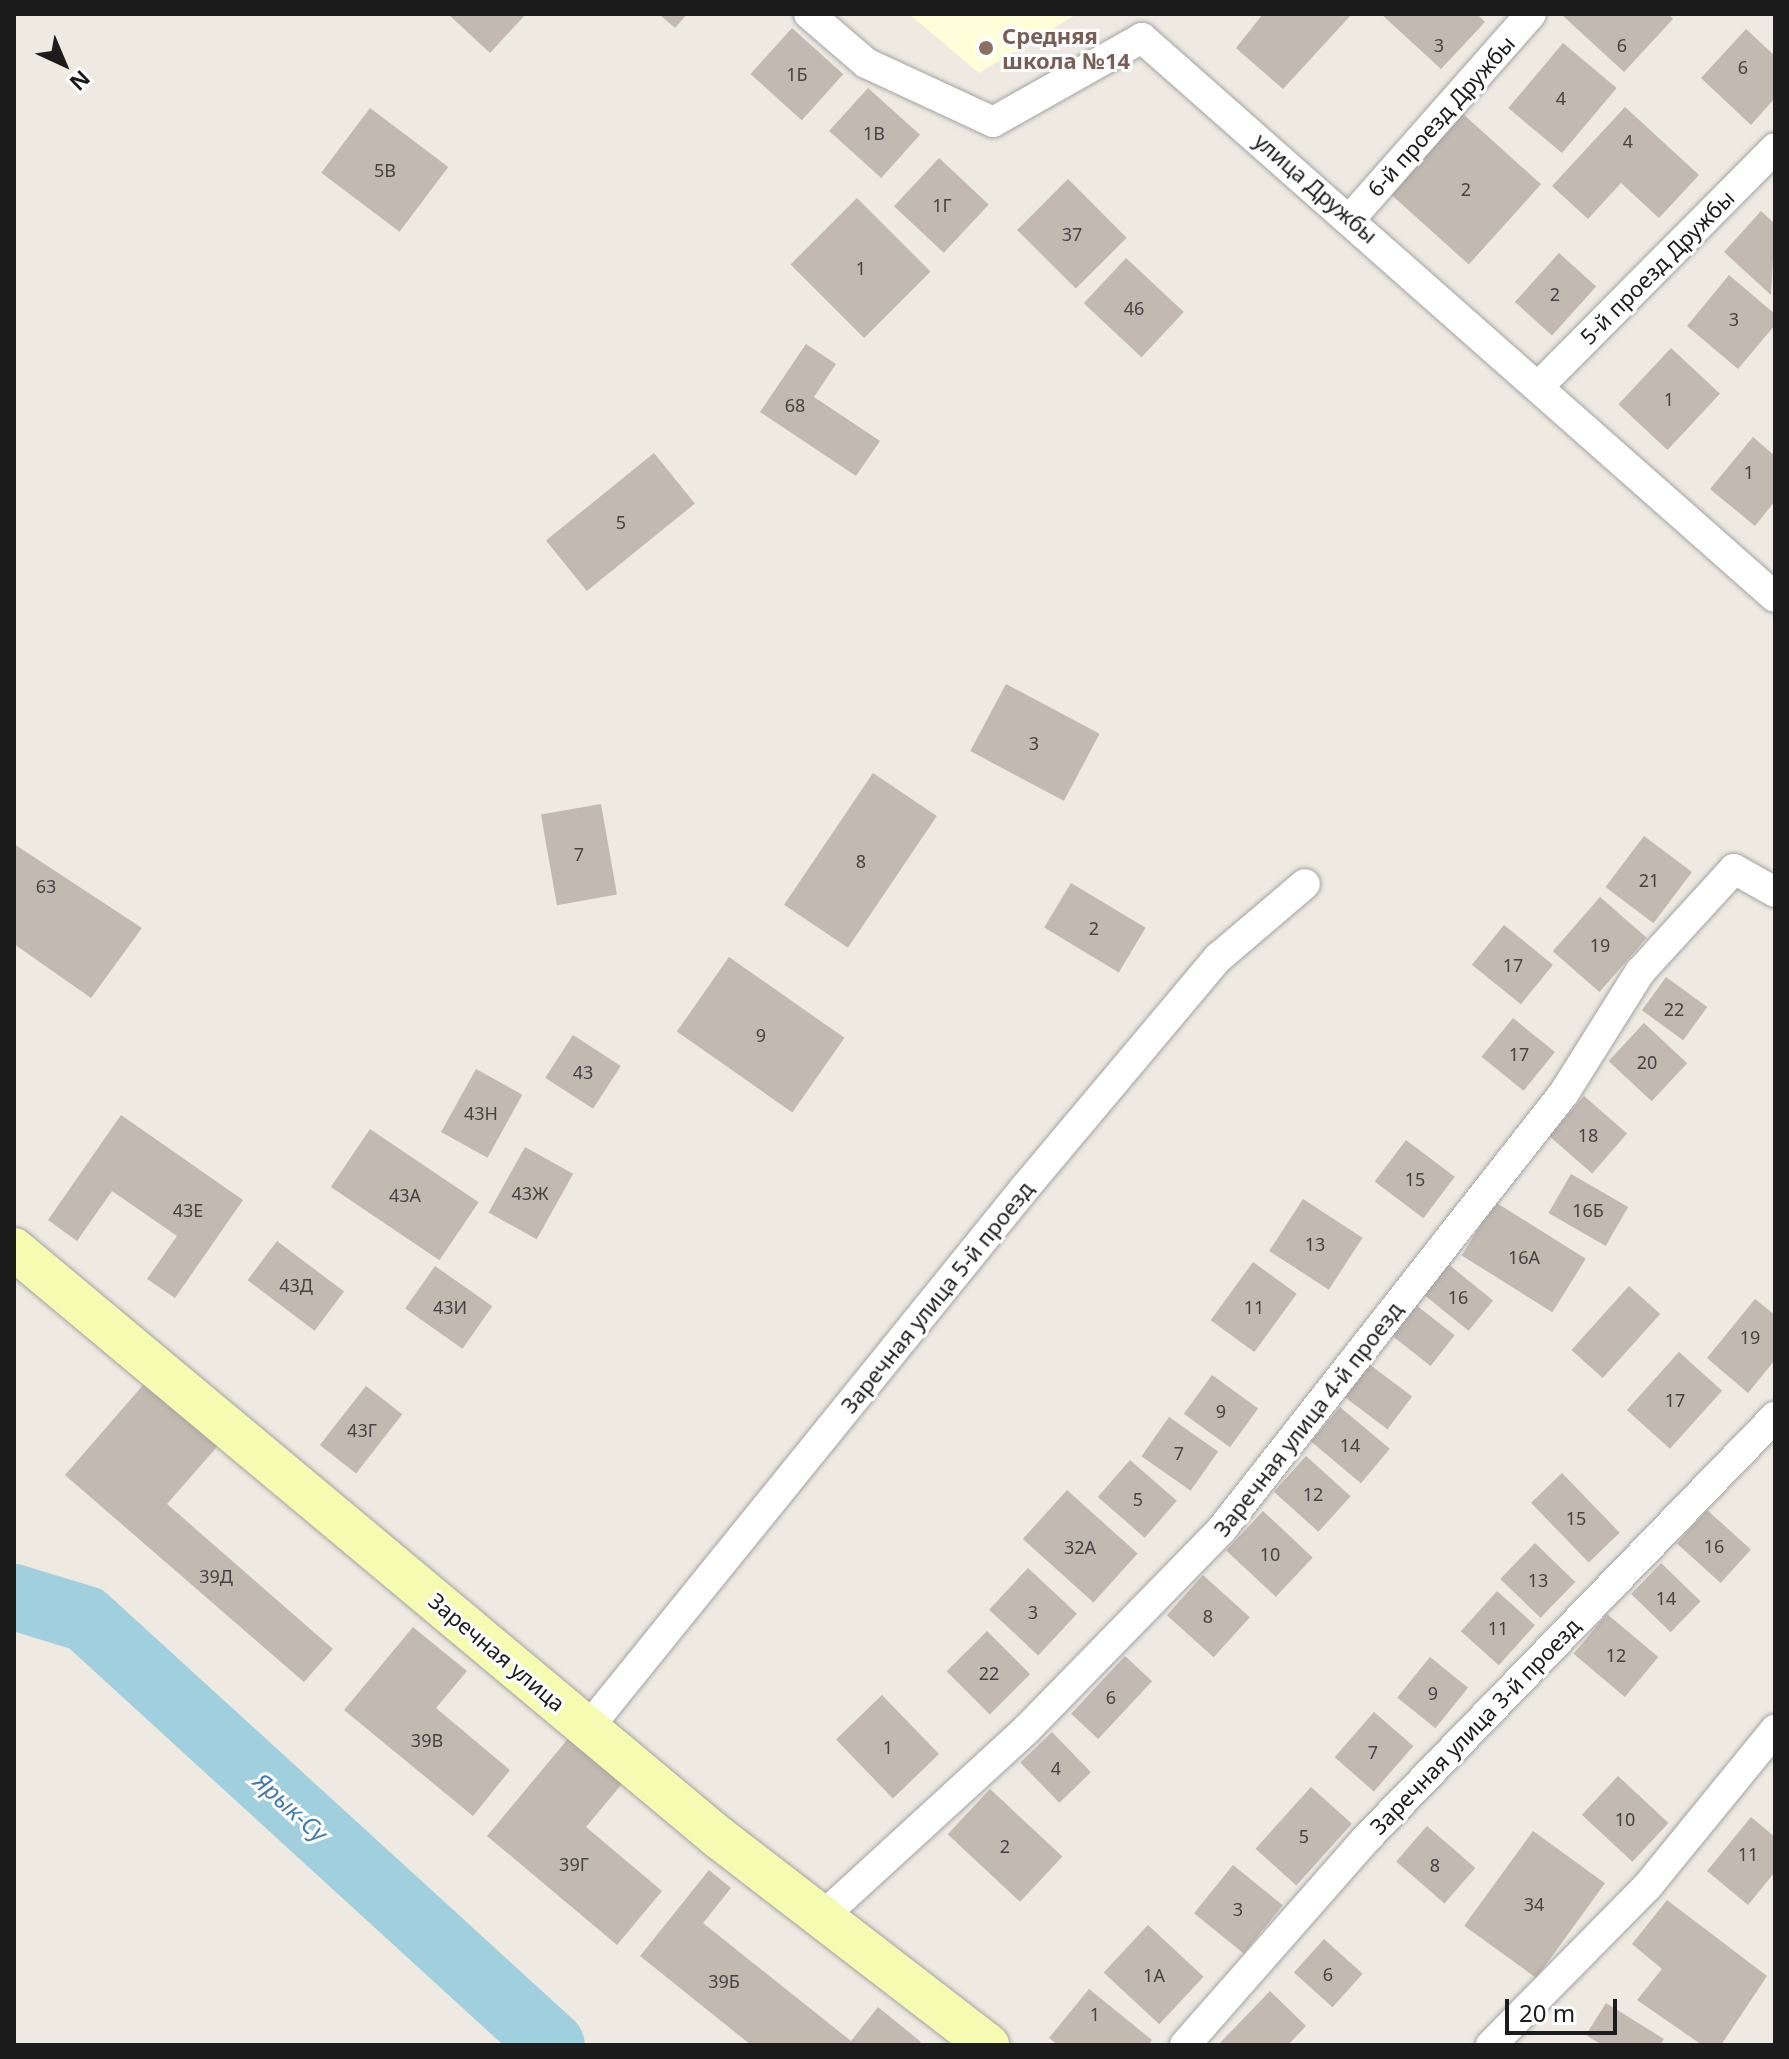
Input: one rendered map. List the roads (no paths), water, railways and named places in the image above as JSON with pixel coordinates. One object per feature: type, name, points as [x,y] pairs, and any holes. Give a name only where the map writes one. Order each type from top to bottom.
[{"type":"main road","name":"Заречная улица","points":[[14,1249],[588,1728],[822,1917],[988,2045]]},
{"type":"street","name":"улица Дружбы","points":[[809,14],[866,63],[993,122],[1150,26],[1351,218],[1539,386],[1769,579]]},
{"type":"street","name":"6-й проезд Дружбы","points":[[1351,218],[1531,14]]},
{"type":"street","name":"5-й проезд Дружбы","points":[[1539,386],[1775,148]]},
{"type":"street","name":"Заречная улица 4-й проезд","points":[[822,1917],[1026,1730],[1222,1529],[1564,1093],[1640,972],[1734,869],[1775,892]]},
{"type":"street","name":"Заречная улица 5-й проезд","points":[[588,1728],[1024,1189],[1218,958],[1305,884]]},
{"type":"street","name":"Заречная улица 3-й проезд","points":[[1185,2045],[1366,1839],[1775,1417]]},
{"type":"street","points":[[1491,2045],[1647,1887],[1775,1730]]},
{"type":"waterway","name":"Ярык-Су","points":[[14,1597],[86,1619],[552,2045]]},
{"type":"place","name":"Средняя школа №14","points":[[986,48]]}]
